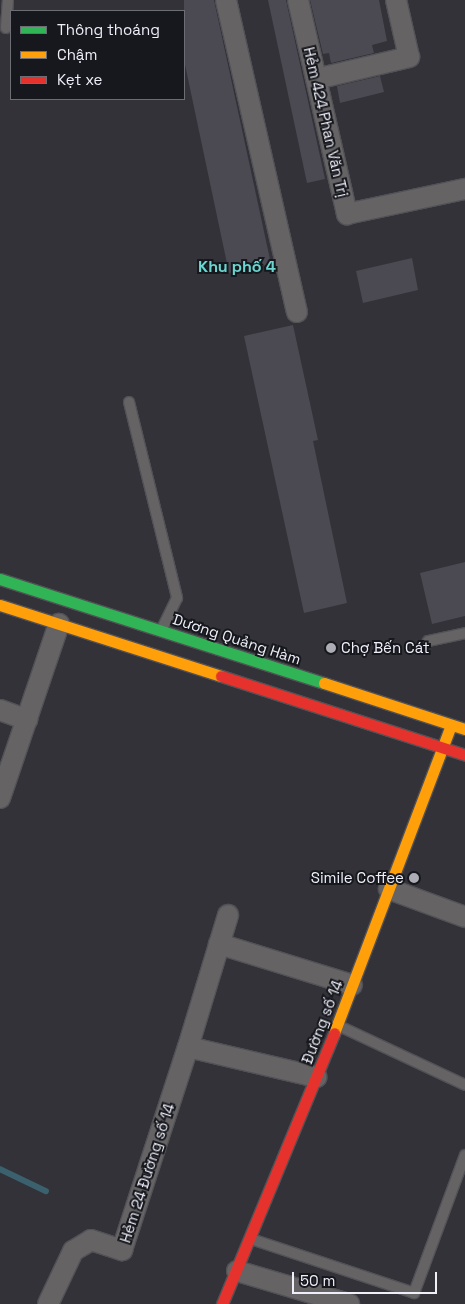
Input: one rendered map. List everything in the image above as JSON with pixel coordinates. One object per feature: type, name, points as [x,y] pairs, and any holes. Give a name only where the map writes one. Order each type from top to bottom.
[{"type":"street","points":[[226,0],[297,312]]},
{"type":"street","name":"Hẻm 424 Phan Văn Trị","points":[[298,0],[346,214],[465,189]]},
{"type":"street","points":[[316,79],[409,57],[396,0]]},
{"type":"street","name":"Dương Quảng Hàm","points":[[0,579],[465,729]]},
{"type":"street","points":[[0,605],[465,755]]},
{"type":"street","points":[[0,798],[59,624]]},
{"type":"street","points":[[0,710],[27,720]]},
{"type":"street","name":"Đường số 14","points":[[222,1304],[251,1239],[317,1077],[451,725]]},
{"type":"street","points":[[388,889],[465,917]]},
{"type":"street","name":"Hẻm 24 Đường số 14","points":[[48,1304],[73,1251],[91,1240],[122,1250],[188,1047],[228,915]]},
{"type":"street","points":[[219,944],[352,985]]},
{"type":"street","points":[[188,1047],[317,1077]]},
{"type":"street","points":[[237,1271],[349,1304]]},
{"type":"lane","points":[[6,28],[8,0]]},
{"type":"lane","points":[[129,402],[177,598],[162,630]]},
{"type":"lane","points":[[428,641],[465,633]]},
{"type":"lane","points":[[337,1025],[465,1084]]},
{"type":"lane","points":[[251,1239],[414,1293],[465,1155]]},
{"type":"building","points":[[184,0],[214,0],[271,264],[229,273],[185,65]]},
{"type":"building","points":[[268,0],[286,0],[325,179],[307,183]]},
{"type":"building","points":[[310,0],[379,0],[387,41],[372,45],[374,53],[331,63],[329,53],[323,54]]},
{"type":"building","points":[[380,76],[384,92],[340,103],[337,86]]},
{"type":"building","points":[[412,258],[418,290],[363,303],[356,271]]},
{"type":"building","points":[[293,325],[318,440],[313,441],[347,603],[304,613],[244,336]]},
{"type":"building","points":[[465,562],[465,616],[432,624],[420,573]]},
{"type":"waterway","points":[[0,1169],[46,1191]]},
{"type":"traffic: fast","points":[[0,579],[324,683]]},
{"type":"traffic: slow","points":[[0,605],[221,676]]},
{"type":"traffic: slow","points":[[324,683],[465,729]]},
{"type":"traffic: slow","points":[[334,1033],[451,725]]},
{"type":"traffic: jam","points":[[221,676],[465,755]]},
{"type":"traffic: jam","points":[[222,1304],[334,1033]]},
{"type":"place","name":"Chợ Bến Cát","points":[[331,648]]},
{"type":"place","name":"Simile Coffee","points":[[414,878]]},
{"type":"district","name":"Khu phố 4","points":[[237,267]]}]
